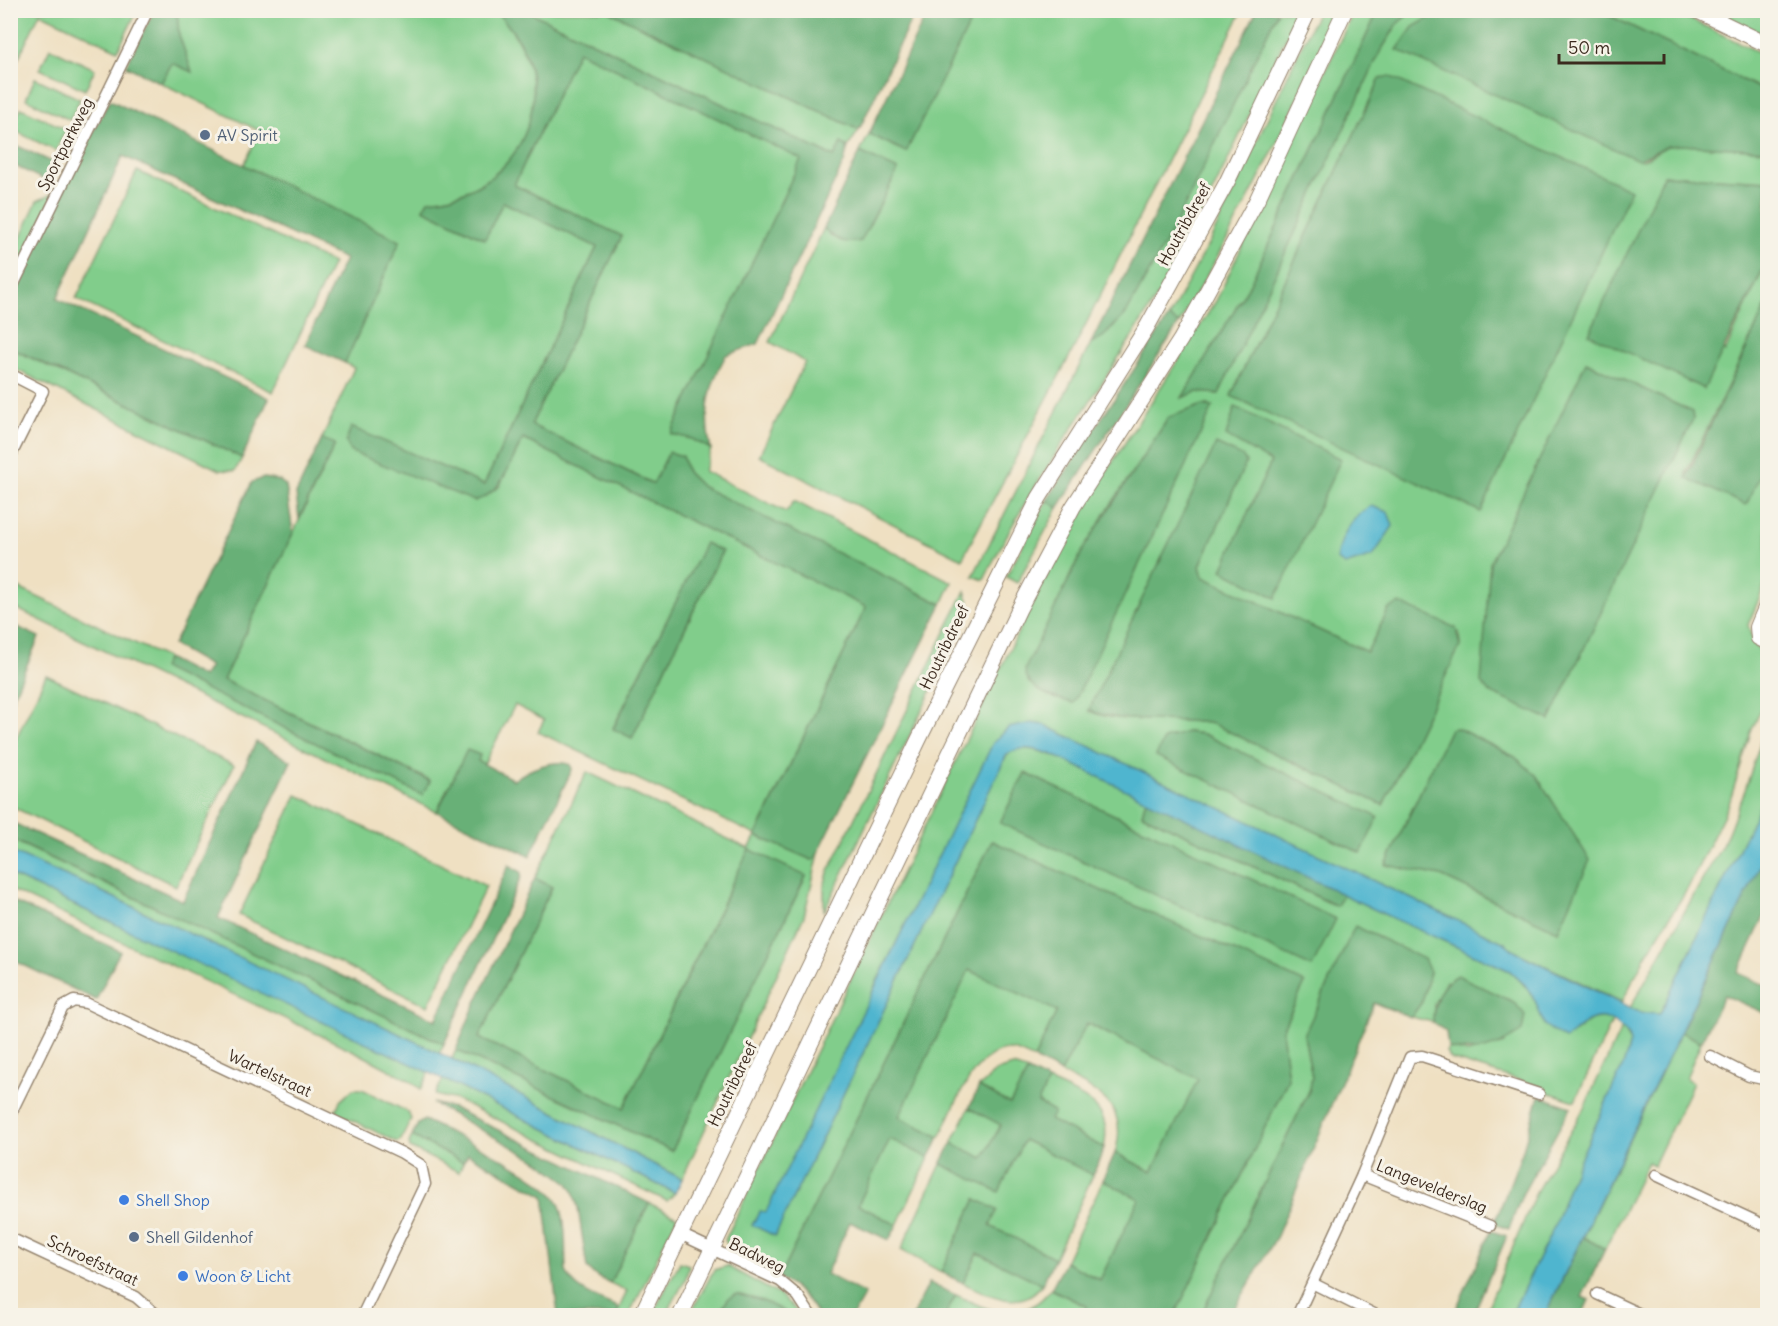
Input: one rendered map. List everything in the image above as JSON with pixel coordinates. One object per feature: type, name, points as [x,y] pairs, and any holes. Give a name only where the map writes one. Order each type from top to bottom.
[{"type":"main road","name":"Houtribdreef","points":[[642,1316],[919,738],[1039,498],[1147,327],[1227,183],[1309,10]]},
{"type":"main road","points":[[680,1316],[1019,609],[1073,507],[1187,329],[1257,200],[1345,10]]},
{"type":"main road","points":[[1696,10],[1767,45]]},
{"type":"street","name":"Sportparkweg","points":[[10,292],[148,10]]},
{"type":"street","points":[[10,374],[43,391],[10,458]]},
{"type":"street","points":[[1767,601],[1757,627],[1758,638],[1767,643]]},
{"type":"street","name":"Wartelstraat","points":[[10,1115],[63,1007],[74,1001],[86,1003],[402,1153],[421,1165],[425,1184],[362,1316]]},
{"type":"street","name":"Langevelderslag","points":[[1297,1316],[1314,1284],[1362,1174],[1410,1057],[1422,1056],[1539,1094]]},
{"type":"street","points":[[1710,1056],[1749,1076],[1767,1080]]},
{"type":"street","name":"Langevelderslag","points":[[1362,1174],[1490,1226]]},
{"type":"street","points":[[1656,1174],[1767,1227]]},
{"type":"street","name":"Badweg","points":[[680,1234],[780,1281],[798,1296],[811,1316]]},
{"type":"street","name":"Schroefstraat","points":[[10,1238],[136,1297],[158,1316]]},
{"type":"street","points":[[1314,1284],[1378,1316]]},
{"type":"street","points":[[1597,1294],[1644,1316]]},
{"type":"green space","points":[[915,10],[859,130],[608,11]]},
{"type":"green space","points":[[1257,10],[1278,11],[1178,220],[1126,314],[1103,337],[1091,343]]},
{"type":"green space","points":[[10,11],[137,11],[118,50],[40,13],[18,59],[11,55]]},
{"type":"green space","points":[[154,11],[177,11],[179,35],[192,72],[172,63],[161,83],[126,66]]},
{"type":"green space","points":[[177,11],[495,11],[517,39],[530,70],[533,100],[527,129],[513,155],[491,177],[463,192],[428,200],[423,209],[485,239],[503,202],[597,247],[484,485],[352,428],[475,501],[499,487],[523,439],[866,607],[756,835],[538,732],[544,720],[515,705],[484,764],[477,761],[480,755],[447,789],[437,812],[11,606],[10,584],[167,658],[162,668],[422,795],[430,780],[223,680],[335,445],[322,439],[354,368],[345,363],[400,241],[244,165],[260,131],[161,83],[172,63],[191,71],[179,35]],"holes":[[[705,544],[722,552],[632,738],[613,728]]]},
{"type":"green space","points":[[494,11],[527,11],[834,157],[841,143],[848,147],[844,162],[758,344],[726,355],[715,378],[707,412],[711,449],[692,439],[671,434],[801,159],[578,51],[514,185],[622,236],[531,425],[653,484],[669,452],[682,456],[687,472],[702,487],[942,604],[815,859],[812,860],[756,836],[866,607],[523,439],[499,484],[484,497],[474,501],[351,452],[346,442],[351,427],[484,485],[597,247],[503,202],[485,239],[423,209],[428,200],[463,193],[491,177],[513,155],[527,128],[533,98],[530,68],[517,38]]},
{"type":"green space","points":[[527,11],[608,11],[859,130],[848,147],[841,143],[834,157]]},
{"type":"green space","points":[[928,11],[976,11],[906,152],[869,134]]},
{"type":"green space","points":[[976,11],[1242,11],[1074,348],[962,559],[759,456],[805,362],[770,342],[824,228],[832,237],[861,241],[897,170],[860,152],[869,134],[906,152]]},
{"type":"green space","points":[[1278,11],[1299,11],[1175,265],[1044,473],[984,580],[973,576],[1091,343],[1114,327],[1177,220]]},
{"type":"green space","points":[[1318,11],[1336,11],[1263,170],[1179,324],[1169,317],[1209,243]]},
{"type":"green space","points":[[1354,11],[1378,11],[1249,286],[1183,397],[1196,392],[1218,394],[1380,52],[1398,23],[1413,11],[1441,11],[1428,17],[1643,160],[1667,146],[1767,150],[1767,181],[1663,175],[1725,352],[1767,261],[1767,304],[1686,473],[1746,505],[1767,461],[1767,580],[1748,625],[1754,644],[1767,659],[1767,696],[1751,732],[1729,804],[1688,888],[1646,955],[1622,1002],[1516,952],[1504,943],[1044,725],[1032,723],[1000,735],[875,985],[775,1236],[1000,767],[1014,750],[1025,748],[1041,751],[1079,766],[1146,799],[1142,814],[1336,906],[1343,894],[1510,971],[1531,995],[1544,1025],[1575,1032],[1592,1019],[1607,1017],[1612,1022],[1575,1101],[1541,1090],[1541,1087],[1451,1059],[1446,1052],[1448,1048],[1468,1053],[1504,1043],[1446,981],[1434,1004],[1433,1022],[1411,1017],[1422,1002],[1430,972],[1304,1035],[1312,1077],[1310,1089],[1201,1315],[1175,1315],[1288,1079],[1282,1030],[1305,983],[992,841],[779,1278],[731,1251],[725,1240],[1037,593],[1091,496],[1216,301]],"holes":[[[1389,77],[1231,396],[1380,79]],[[1586,362],[1686,409],[1550,720],[1484,687]],[[1209,405],[1056,699],[1028,682],[1072,570],[1105,514],[1169,417]],[[1246,462],[1200,566],[1203,577],[1367,652],[1389,609],[1459,632],[1460,646],[1383,805],[1213,724],[1116,718],[1089,711]],[[1271,462],[1276,598],[1222,570]],[[1457,728],[1515,757],[1558,931],[1441,876],[1386,865],[1450,729]],[[1187,732],[1203,734],[1377,817],[1361,853],[1157,756],[1164,739]],[[1025,773],[1335,919],[1312,966],[1000,823]]]},
{"type":"green space","points":[[1378,11],[1412,11],[1398,23],[1380,52],[1219,394],[1196,392],[1182,398],[1249,286]]},
{"type":"green space","points":[[1441,11],[1600,11],[1767,92],[1767,150],[1667,146],[1638,160],[1397,50],[1413,27]]},
{"type":"green space","points":[[1600,11],[1673,11],[1767,56],[1767,92]]},
{"type":"green space","points":[[1713,11],[1756,11],[1767,16],[1767,36]]},
{"type":"green space","points":[[50,48],[95,69],[85,90],[40,69]]},
{"type":"green space","points":[[578,51],[802,159],[671,434],[692,439],[711,449],[704,471],[786,512],[794,501],[952,582],[942,604],[702,487],[687,472],[682,456],[669,452],[654,484],[531,425],[622,236],[514,185]]},
{"type":"green space","points":[[1389,76],[1631,190],[1481,512],[1231,396],[1380,79]]},
{"type":"green space","points":[[35,78],[80,99],[70,120],[26,99]]},
{"type":"green space","points":[[110,100],[400,241],[345,363],[305,345],[345,259],[123,156],[57,299],[269,398],[242,458],[11,348],[11,286]]},
{"type":"green space","points":[[21,108],[66,129],[56,151],[11,129]]},
{"type":"green space","points":[[11,143],[61,166],[54,175],[44,180],[11,164]]},
{"type":"green space","points":[[860,152],[898,170],[861,241],[845,242],[832,236],[824,228]]},
{"type":"green space","points":[[137,171],[333,263],[273,392],[76,299]]},
{"type":"green space","points":[[1664,175],[1767,181],[1767,261],[1704,389],[1589,334]]},
{"type":"green space","points":[[54,193],[11,286],[11,259],[37,201]]},
{"type":"green space","points":[[1767,304],[1767,461],[1746,505],[1686,478]]},
{"type":"green space","points":[[1169,317],[1179,324],[1058,508],[1047,500]]},
{"type":"green space","points":[[10,348],[242,458],[235,471],[219,470],[11,367]]},
{"type":"green space","points":[[1586,362],[1692,412],[1693,419],[1550,720],[1489,692],[1481,683],[1490,563]]},
{"type":"green space","points":[[1203,405],[1213,407],[1074,703],[1043,693],[1031,683],[1025,669],[1085,546],[1169,417]]},
{"type":"green space","points":[[1235,407],[1341,459],[1276,598],[1222,570],[1271,462],[1226,436]]},
{"type":"green space","points":[[322,439],[335,444],[299,519],[296,494]]},
{"type":"green space","points":[[1216,444],[1242,456],[1246,462],[1200,566],[1203,577],[1367,652],[1389,609],[1399,603],[1456,628],[1460,646],[1383,805],[1213,724],[1117,718],[1089,710]]},
{"type":"green space","points":[[264,478],[280,481],[286,486],[293,533],[223,680],[430,781],[422,795],[162,668],[167,658],[203,677],[210,666],[173,645],[252,482]]},
{"type":"green space","points":[[1047,500],[1058,508],[1017,583],[1006,577]]},
{"type":"green space","points":[[705,543],[722,551],[632,738],[613,729]]},
{"type":"green space","points":[[965,591],[971,609],[824,912],[824,886],[828,873]]},
{"type":"green space","points":[[10,625],[39,637],[11,702]]},
{"type":"green space","points":[[46,675],[234,765],[176,886],[11,806],[11,749]]},
{"type":"green space","points":[[1767,722],[1767,791],[1660,1014],[1641,1013],[1630,1008],[1725,840],[1745,790]]},
{"type":"green space","points":[[1457,728],[1515,757],[1536,775],[1590,860],[1558,931],[1441,876],[1386,865],[1450,729]]},
{"type":"green space","points":[[1187,732],[1203,734],[1378,817],[1361,853],[1156,756],[1164,739]]},
{"type":"green space","points":[[256,742],[291,761],[218,918],[436,1020],[509,865],[521,872],[521,877],[444,1044],[11,839],[11,822],[183,901]]},
{"type":"green space","points":[[467,750],[480,755],[478,761],[514,780],[542,766],[557,763],[571,765],[572,770],[530,856],[437,812]]},
{"type":"green space","points":[[587,772],[749,849],[756,835],[812,860],[820,849],[804,916],[682,1179],[452,1059],[456,1050],[672,1151],[806,876],[732,883],[624,1108],[479,1038],[552,887],[535,878]]},
{"type":"green space","points":[[1025,773],[1336,919],[1312,967],[1000,823]]},
{"type":"green space","points":[[297,795],[486,886],[428,1006],[239,915]]},
{"type":"green space","points":[[1146,799],[1343,894],[1337,906],[1142,814]]},
{"type":"green space","points":[[10,839],[444,1044],[439,1053],[92,887],[11,852]]},
{"type":"green space","points":[[992,841],[1305,983],[1282,1030],[1288,1079],[1175,1315],[1083,1315],[1087,1306],[1051,1289],[1065,1262],[1100,1280],[1139,1199],[1103,1180],[1115,1153],[1152,1172],[1198,1079],[1087,1023],[1061,1073],[1034,1059],[1057,1011],[969,970],[899,1117],[940,1137],[929,1158],[890,1139],[858,1205],[897,1225],[889,1240],[850,1222],[826,1274],[865,1294],[853,1315],[817,1315],[801,1294],[779,1278]]},
{"type":"green space","points":[[749,849],[806,876],[672,1151],[456,1050],[535,878],[552,887],[479,1038],[624,1108]]},
{"type":"green space","points":[[1767,851],[1767,910],[1738,973],[1767,986],[1767,1014],[1724,995],[1701,1042],[1681,1032]]},
{"type":"green space","points":[[11,875],[429,1072],[421,1089],[409,1080],[356,1052],[11,890]]},
{"type":"green space","points":[[10,900],[120,951],[96,1000],[11,959]]},
{"type":"green space","points":[[1355,926],[1424,959],[1430,972],[1422,1002],[1411,1017],[1374,1003],[1277,1236],[1231,1315],[1201,1315],[1310,1089],[1312,1077],[1304,1035]]},
{"type":"green space","points":[[968,969],[1057,1011],[1034,1059],[1012,1050],[999,1052],[976,1069],[958,1097],[940,1137],[899,1117]]},
{"type":"green space","points":[[1457,975],[1514,1002],[1525,1015],[1522,1031],[1486,1049],[1468,1051],[1448,1048],[1446,1032],[1433,1022],[1436,1001],[1442,989]]},
{"type":"green space","points":[[1086,1023],[1199,1079],[1152,1172],[1115,1153],[1118,1123],[1114,1111],[1107,1102],[1087,1086],[1061,1073]]},
{"type":"green space","points":[[1622,1027],[1630,1043],[1624,1063],[1571,1179],[1554,1227],[1511,1315],[1484,1316],[1536,1192],[1584,1108]]},
{"type":"green space","points":[[1681,1032],[1701,1042],[1686,1078],[1693,1083],[1654,1165],[1648,1162],[1605,1249],[1583,1237]]},
{"type":"green space","points":[[1013,1066],[1028,1071],[1010,1104],[979,1087],[996,1071]]},
{"type":"green space","points":[[1028,1071],[1048,1081],[1038,1103],[1054,1112],[1050,1120],[1104,1148],[1093,1175],[1024,1140],[999,1192],[941,1164],[952,1143],[983,1158],[1001,1125],[969,1108],[979,1087],[1010,1104]]},
{"type":"green space","points":[[443,1079],[675,1193],[667,1201],[457,1100],[435,1095]]},
{"type":"green space","points":[[1048,1081],[1083,1098],[1099,1112],[1104,1121],[1106,1133],[1104,1148],[1050,1120],[1037,1103]]},
{"type":"green space","points":[[353,1089],[362,1089],[408,1112],[411,1119],[401,1140],[397,1142],[335,1112],[340,1101]]},
{"type":"green space","points":[[1539,1096],[1571,1107],[1522,1195],[1509,1229],[1494,1224],[1522,1153]]},
{"type":"green space","points":[[432,1103],[453,1108],[649,1203],[610,1283],[587,1268],[578,1208],[573,1191],[567,1182],[538,1161]]},
{"type":"green space","points":[[969,1108],[1001,1124],[983,1159],[952,1143]]},
{"type":"green space","points":[[424,1120],[500,1157],[539,1182],[553,1194],[560,1206],[565,1230],[566,1271],[581,1290],[619,1308],[616,1315],[558,1315],[544,1196],[468,1154],[463,1162],[412,1136],[418,1124]]},
{"type":"green space","points":[[412,1136],[463,1162],[459,1172],[410,1148],[409,1143]]},
{"type":"green space","points":[[890,1138],[929,1158],[897,1225],[858,1205]]},
{"type":"green space","points":[[1024,1140],[1093,1175],[1055,1258],[989,1226],[976,1199],[941,1272],[901,1250],[941,1164],[998,1191]]},
{"type":"green space","points":[[1103,1180],[1140,1199],[1100,1280],[1065,1262]]},
{"type":"green space","points":[[976,1199],[997,1210],[990,1226],[1055,1258],[1042,1284],[978,1253],[963,1283],[941,1272]]},
{"type":"green space","points":[[649,1203],[677,1217],[629,1315],[616,1315],[627,1291],[610,1283]]},
{"type":"green space","points":[[1491,1231],[1507,1236],[1473,1315],[1453,1316]]},
{"type":"green space","points":[[1583,1237],[1605,1249],[1582,1297],[1589,1300],[1582,1315],[1545,1316]]},
{"type":"green space","points":[[978,1253],[1042,1284],[1034,1293],[1014,1300],[993,1296],[963,1283]]},
{"type":"green space","points":[[680,1262],[689,1265],[686,1278],[666,1315],[652,1315]]},
{"type":"green space","points":[[727,1266],[780,1295],[801,1315],[791,1315],[763,1301],[722,1307],[717,1315],[689,1316],[714,1270]]},
{"type":"green space","points":[[929,1283],[956,1295],[945,1315],[913,1315]]},
{"type":"green space","points":[[1051,1289],[1087,1307],[1083,1315],[945,1316],[956,1295],[994,1310],[1018,1312],[1040,1301]]},
{"type":"green space","points":[[737,1294],[763,1301],[791,1315],[717,1315],[729,1298]]},
{"type":"water","points":[[1371,506],[1388,512],[1393,526],[1373,556],[1345,565],[1337,560],[1344,536],[1352,522]]},
{"type":"water","points":[[1032,723],[1044,725],[1505,943],[1516,952],[1641,1013],[1660,1014],[1767,791],[1767,851],[1545,1315],[1511,1315],[1554,1227],[1571,1179],[1624,1063],[1630,1043],[1624,1031],[1613,1022],[1599,1018],[1588,1022],[1565,1039],[1544,1025],[1535,1000],[1525,985],[1510,971],[1388,916],[1051,754],[1029,749],[1007,754],[775,1236],[752,1225],[760,1211],[766,1212],[993,743],[1008,728]]},
{"type":"water","points":[[11,852],[92,887],[452,1059],[682,1179],[675,1193],[443,1079],[11,875]]},
{"type":"place","name":"AV Spirit","points":[[205,135]]},
{"type":"place","name":"Shell Shop","points":[[124,1200]]},
{"type":"place","name":"Shell Gildenhof","points":[[134,1237]]},
{"type":"place","name":"Woon & Licht","points":[[183,1276]]}]
